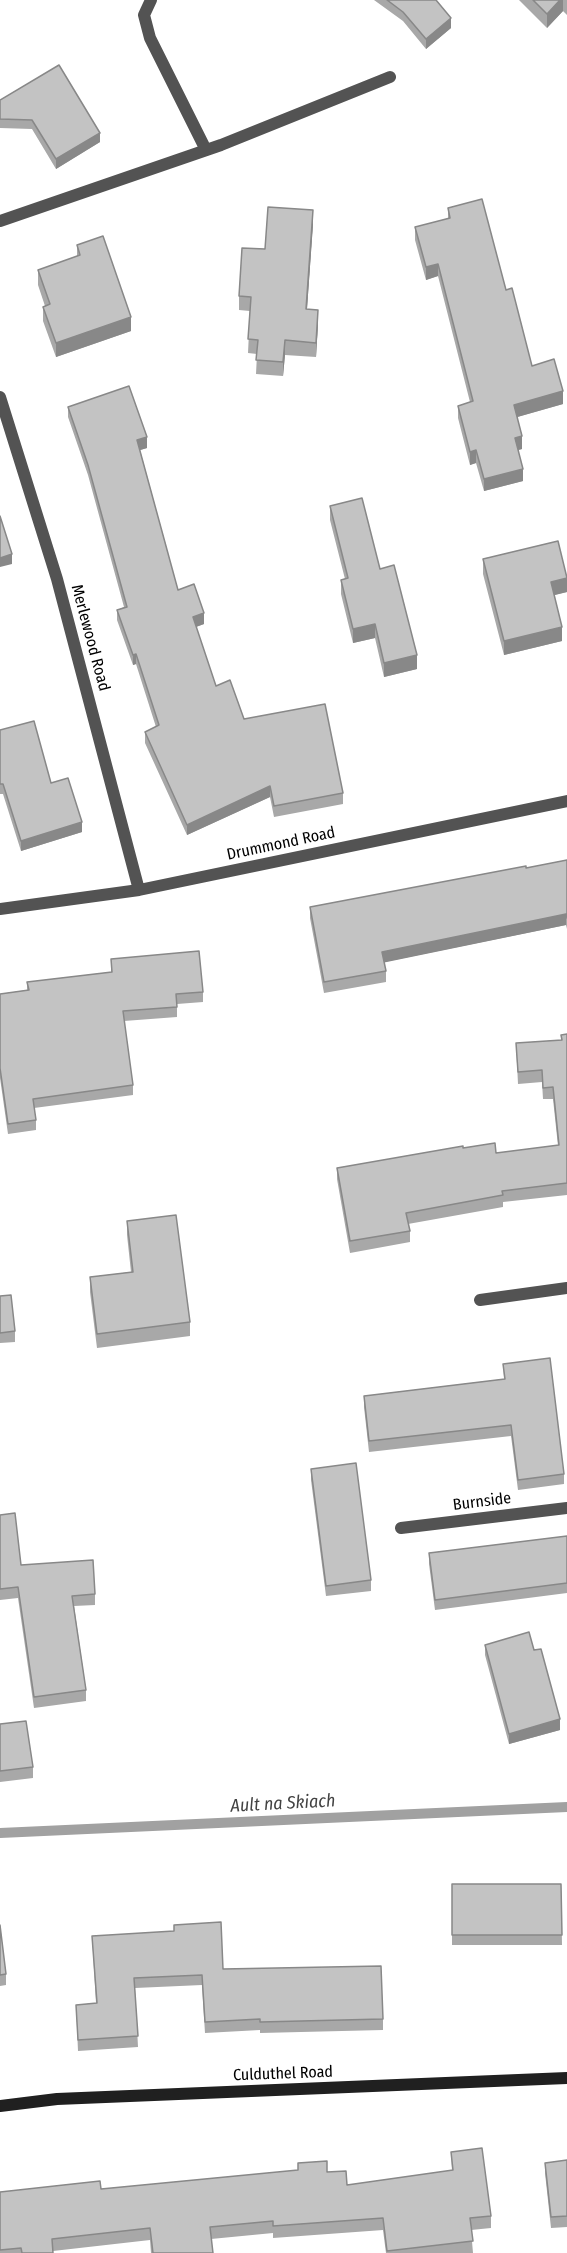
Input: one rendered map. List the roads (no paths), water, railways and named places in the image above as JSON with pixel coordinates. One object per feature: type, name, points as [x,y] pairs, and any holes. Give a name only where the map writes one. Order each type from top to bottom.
[{"type":"main road","name":"Culduthel Road","points":[[0,2106],[69,2098],[567,2078]]},
{"type":"street","points":[[151,0],[144,15],[150,38],[206,150]]},
{"type":"street","points":[[0,221],[206,150],[390,77]]},
{"type":"street","name":"Merlewood Road","points":[[0,397],[57,579],[139,890]]},
{"type":"street","name":"Drummond Road","points":[[0,909],[139,890],[567,801]]},
{"type":"street","points":[[480,1300],[567,1288]]},
{"type":"street","name":"Burnside","points":[[401,1528],[567,1508]]},
{"type":"waterway","name":"Ault na Skiach","points":[[0,1833],[567,1807]]}]
